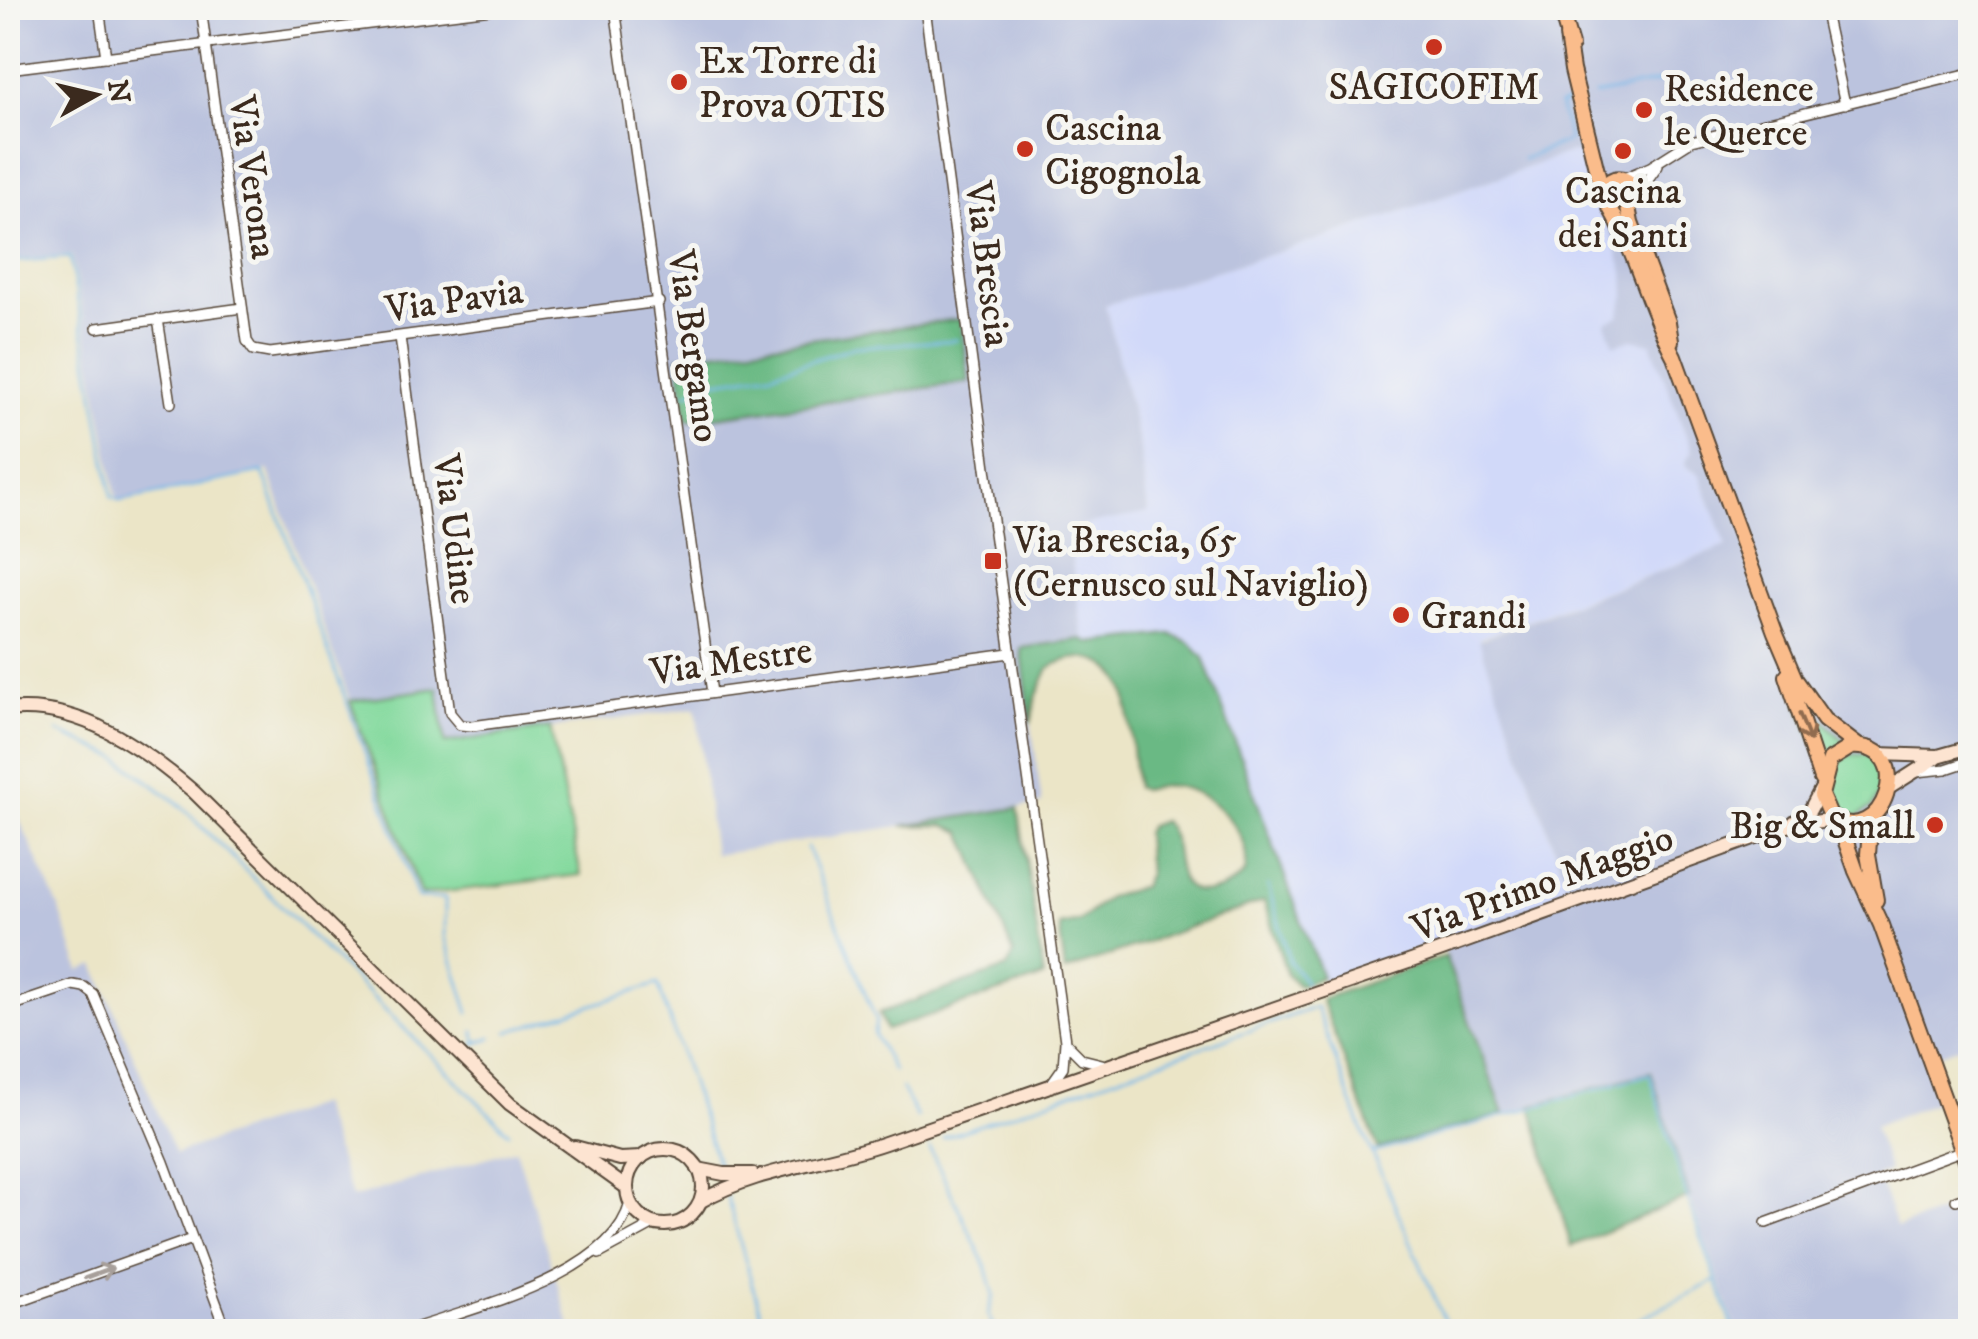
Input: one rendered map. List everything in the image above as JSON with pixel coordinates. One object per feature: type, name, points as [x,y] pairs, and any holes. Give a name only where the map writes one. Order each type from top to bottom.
[{"type":"main road","points":[[1560,8],[1604,202],[1622,230],[1658,326],[1674,356],[1774,632],[1824,807],[1836,820],[1883,931],[1964,1138],[1970,1171]]},
{"type":"main road","points":[[1567,36],[1580,68],[1603,160],[1633,186],[1632,228],[1668,322],[1674,356]]},
{"type":"main road","points":[[1602,192],[1606,182],[1620,178]]},
{"type":"main road","points":[[1610,208],[1618,210],[1631,203]]},
{"type":"main road","points":[[1774,632],[1795,679],[1816,711],[1858,746],[1878,754],[1938,756],[1970,747]]},
{"type":"main road","points":[[8,710],[42,710],[78,719],[110,732],[156,761],[194,792],[510,1104],[627,1188]]},
{"type":"main road","points":[[1821,787],[1833,757],[1858,746]]},
{"type":"main road","points":[[1878,754],[1888,770],[1889,788]]},
{"type":"main road","points":[[1883,931],[1869,863],[1872,817],[1889,788],[1938,756]]},
{"type":"main road","name":"Via Primo Maggio","points":[[1787,826],[1808,812],[1821,787]]},
{"type":"main road","points":[[1836,820],[1858,824],[1872,817]]},
{"type":"main road","name":"Via Primo Maggio","points":[[770,1173],[863,1151],[1787,826],[1836,820]]},
{"type":"main road","points":[[558,1142],[599,1155],[640,1158]]},
{"type":"main road","points":[[670,1149],[686,1155],[698,1169],[703,1182],[701,1201],[694,1213],[681,1222],[654,1224],[642,1218],[630,1203],[630,1171],[640,1158],[655,1150],[670,1149]]},
{"type":"main road","points":[[698,1169],[724,1174],[770,1173]]},
{"type":"main road","points":[[701,1201],[770,1173]]},
{"type":"street","points":[[99,8],[106,57]]},
{"type":"street","name":"Via Verona","points":[[201,8],[246,341],[256,351]]},
{"type":"street","points":[[8,69],[499,8]]},
{"type":"street","name":"Via Bergamo","points":[[616,8],[712,693]]},
{"type":"street","name":"Via Brescia","points":[[926,8],[1065,1041]]},
{"type":"street","points":[[1824,8],[1845,104]]},
{"type":"street","points":[[1620,178],[1690,141],[1970,73]]},
{"type":"street","points":[[1631,203],[1666,157]]},
{"type":"street","name":"Via Pavia","points":[[256,351],[270,353],[659,302]]},
{"type":"street","points":[[97,328],[242,308]]},
{"type":"street","points":[[158,320],[170,404]]},
{"type":"street","name":"Via Udine","points":[[400,337],[450,713],[460,725]]},
{"type":"street","name":"Via Mestre","points":[[460,725],[1010,653]]},
{"type":"street","points":[[1954,752],[1970,738]]},
{"type":"street","points":[[1913,773],[1970,761]]},
{"type":"street","points":[[8,1007],[74,986],[92,993],[164,1162],[227,1332]]},
{"type":"street","points":[[1065,1041],[1082,1060],[1110,1064]]},
{"type":"street","points":[[1051,1084],[1063,1067],[1065,1041]]},
{"type":"street","points":[[1766,1223],[1964,1138]]},
{"type":"street","points":[[1956,1200],[1970,1195]]},
{"type":"street","points":[[592,1257],[616,1234],[630,1203]]},
{"type":"street","points":[[404,1332],[566,1273],[654,1224]]},
{"type":"street","points":[[8,1305],[192,1239]]},
{"type":"shaded area","points":[[8,8],[1970,8],[1970,1043],[1930,1058],[1939,1101],[1874,1126],[1889,1171],[1877,1176],[1897,1228],[1970,1201],[1970,1331],[1737,1331],[1689,1197],[1651,1072],[1504,1114],[1443,949],[1447,936],[1570,891],[1479,640],[1727,546],[1700,475],[1686,466],[1692,451],[1651,343],[1632,339],[1614,345],[1611,337],[1606,323],[1619,316],[1625,295],[1624,271],[1581,155],[1571,152],[1330,236],[1105,305],[1139,443],[1148,513],[1067,528],[1083,639],[1021,648],[1042,804],[714,855],[696,708],[445,743],[437,689],[350,701],[268,470],[117,501],[72,255],[8,260]]},
{"type":"shaded area","points":[[1571,152],[1581,155],[1692,451],[1686,466],[1700,475],[1727,546],[1479,639],[1570,892],[1325,985],[1204,658],[1170,634],[1089,643],[1083,639],[1067,528],[1148,512],[1139,443],[1105,305],[1330,236]]},
{"type":"shaded area","points":[[8,794],[60,910],[80,971],[95,965],[175,1154],[319,1104],[352,1198],[516,1149],[572,1331],[8,1331]]},
{"type":"green space","points":[[961,319],[969,382],[687,421],[678,357]]},
{"type":"green space","points":[[1170,634],[1189,642],[1204,658],[1322,977],[1299,986],[1287,975],[1264,901],[1065,971],[1059,925],[1080,921],[1108,897],[1142,887],[1148,874],[1145,833],[1149,826],[1162,821],[1169,829],[1180,876],[1195,891],[1220,890],[1245,873],[1244,845],[1238,832],[1209,800],[1178,787],[1136,787],[1127,699],[1116,674],[1107,666],[1086,658],[1049,668],[1036,697],[1031,723],[1021,648],[1083,639],[1089,643]]},
{"type":"green space","points":[[438,688],[445,743],[550,728],[581,875],[421,895],[350,701]]},
{"type":"green space","points":[[1804,701],[1846,743],[1823,764],[1799,704]]},
{"type":"green space","points":[[1849,754],[1869,755],[1881,767],[1883,786],[1872,807],[1855,818],[1837,814],[1827,799],[1833,768]]},
{"type":"green space","points":[[1018,808],[1044,977],[886,1030],[879,1013],[1007,968],[1014,954],[962,832],[944,825],[902,826]]},
{"type":"green space","points":[[1445,956],[1504,1114],[1378,1149],[1321,999]]},
{"type":"green space","points":[[1651,1072],[1689,1197],[1571,1246],[1531,1106]]},
{"type":"waterway","points":[[1595,95],[1667,80]]},
{"type":"waterway","points":[[1523,159],[1570,140],[1559,105],[1569,102]]},
{"type":"waterway","points":[[8,262],[70,257],[112,497],[120,501],[263,472],[418,898],[445,898],[445,937],[469,1013]]},
{"type":"waterway","points":[[687,393],[716,381],[771,373],[854,347],[957,340]]},
{"type":"waterway","points":[[58,732],[116,757],[179,804],[509,1133]]},
{"type":"waterway","points":[[807,847],[876,1020],[874,1034],[893,1071]]},
{"type":"waterway","points":[[1268,885],[1290,962],[1306,983]]},
{"type":"waterway","points":[[508,1032],[658,984],[718,1165]]},
{"type":"waterway","points":[[943,1138],[1316,1007],[1359,1122],[1449,1331]]},
{"type":"waterway","points":[[474,1031],[477,1041]]},
{"type":"waterway","points":[[474,1044],[492,1037]]},
{"type":"waterway","points":[[1373,1153],[1650,1074],[1688,1200],[1735,1332]]},
{"type":"waterway","points":[[901,1088],[917,1117]]},
{"type":"waterway","points":[[930,1149],[986,1266],[994,1295],[988,1314],[995,1332]]},
{"type":"waterway","points":[[727,1197],[766,1332]]},
{"type":"waterway","points":[[1614,1332],[1715,1281]]},
{"type":"place","name":"SAGICOFIM","points":[[1434,47]]},
{"type":"place","name":"Ex Torre di Prova OTIS","points":[[679,82]]},
{"type":"place","name":"Residence le Querce","points":[[1644,110]]},
{"type":"place","name":"Cascina Cigognola","points":[[1025,149]]},
{"type":"place","name":"Cascina dei Santi","points":[[1623,151]]},
{"type":"place","name":"Via Brescia, 65 (Cernusco sul Naviglio)","points":[[993,561]]},
{"type":"place","name":"Grandi","points":[[1401,615]]},
{"type":"place","name":"Big & Small","points":[[1935,825]]}]
